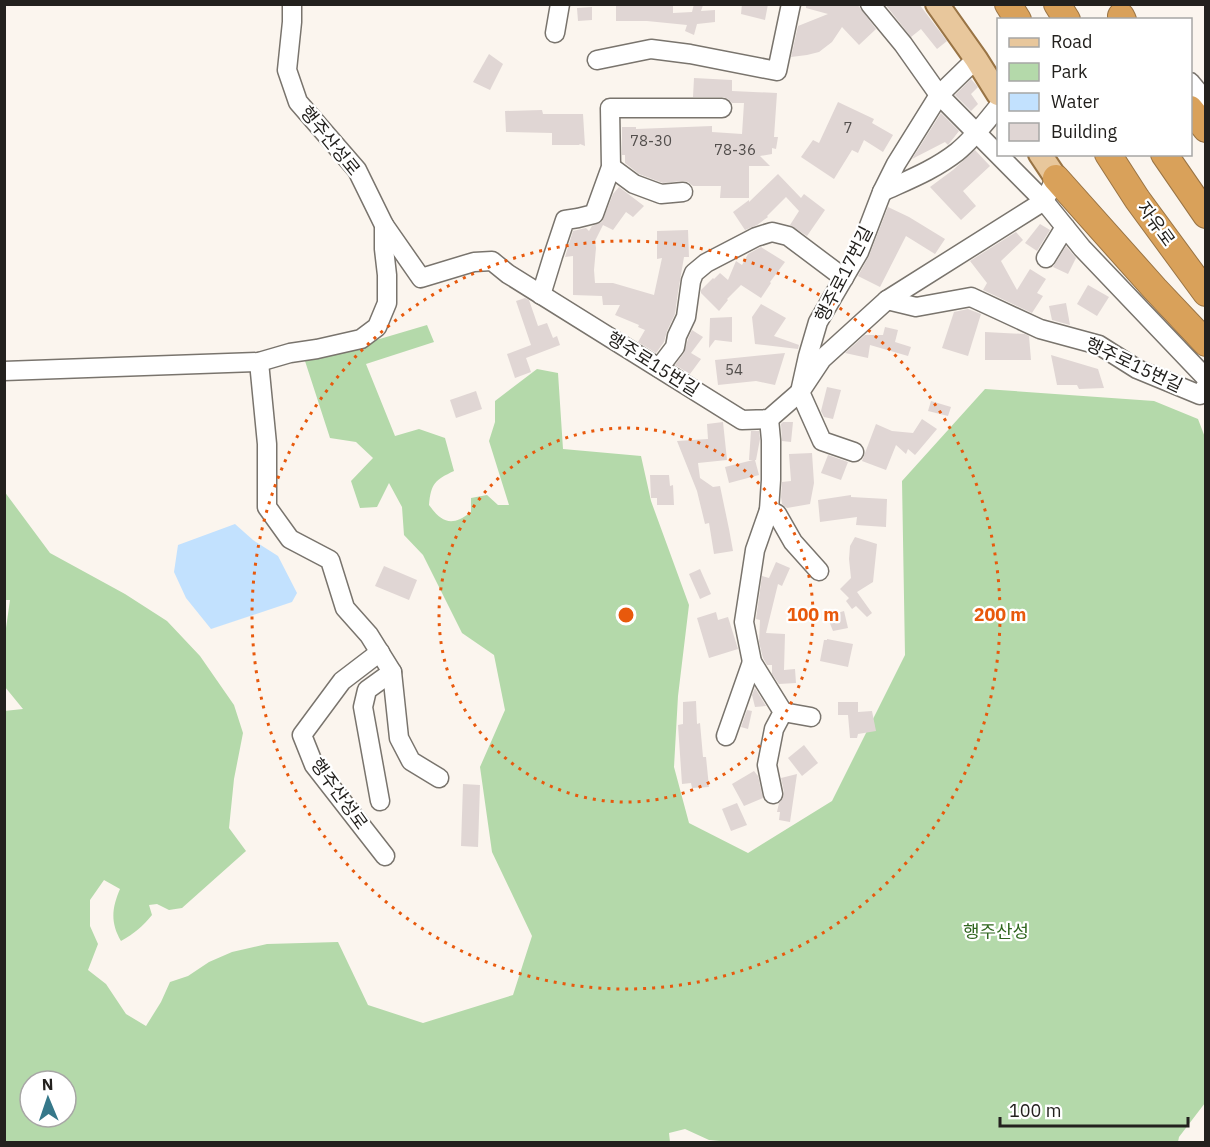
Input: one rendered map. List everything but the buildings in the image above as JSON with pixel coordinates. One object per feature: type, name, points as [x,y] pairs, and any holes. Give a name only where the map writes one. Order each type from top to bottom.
[{"type":"highway","points":[[1008,4],[1017,18]]},
{"type":"highway","points":[[1057,4],[1066,18]]},
{"type":"highway","points":[[1192,110],[1206,129]]},
{"type":"highway","name":"자유로","points":[[1109,156],[1137,199],[1206,293]]},
{"type":"highway","points":[[1171,164],[1206,202]]},
{"type":"highway","points":[[1171,164],[1206,215]]},
{"type":"highway","points":[[1056,178],[1206,343]]},
{"type":"main road","points":[[937,4],[997,91]]},
{"type":"main road","points":[[1041,156],[1056,178]]},
{"type":"street","name":"행주산성로","points":[[4,371],[259,362],[290,353],[361,339],[378,327],[387,303],[384,225],[357,170],[298,102],[288,70],[292,4]]},
{"type":"street","points":[[597,60],[651,49],[777,71],[791,4]]},
{"type":"street","points":[[870,4],[903,44],[939,95],[976,133]]},
{"type":"street","points":[[555,33],[562,5]]},
{"type":"street","name":"행주로17번길","points":[[801,392],[818,322],[859,252],[882,192],[896,164],[939,95],[976,59]]},
{"type":"street","points":[[1192,83],[1206,101]]},
{"type":"street","points":[[541,295],[565,220],[594,214],[610,167],[610,108],[722,108]]},
{"type":"street","points":[[882,192],[920,175],[956,152],[997,109]]},
{"type":"street","name":"행주로15번길","points":[[976,133],[997,154]]},
{"type":"street","name":"행주로15번길","points":[[999,156],[1044,201],[1116,285],[1206,378]]},
{"type":"street","points":[[610,167],[634,184],[661,194],[683,192]]},
{"type":"street","points":[[811,717],[783,711],[752,662],[744,622],[756,550],[769,510],[771,440],[769,419],[801,392],[822,359],[887,300],[1044,201],[1056,178]]},
{"type":"street","name":"행주로15번길","points":[[384,225],[421,278],[474,262],[492,261],[541,295],[742,420],[769,419]]},
{"type":"street","points":[[1046,258],[1065,227]]},
{"type":"street","points":[[659,368],[675,347],[677,336],[686,317],[694,273],[706,263],[756,237],[772,232],[788,236],[844,278]]},
{"type":"street","name":"행주로15번길","points":[[887,300],[916,307],[971,297],[1040,329],[1099,345],[1137,369],[1200,395],[1206,386]]},
{"type":"street","points":[[259,362],[267,444],[267,507],[290,539],[330,560],[345,608],[369,635],[392,672],[399,738],[411,761],[439,778]]},
{"type":"street","points":[[801,392],[822,441],[854,452]]},
{"type":"street","points":[[769,510],[777,514],[793,542],[819,571]]},
{"type":"street","name":"행주산성로","points":[[380,652],[342,681],[302,735],[314,765],[385,856]]},
{"type":"street","points":[[726,736],[752,662]]},
{"type":"street","points":[[380,801],[363,707],[367,690],[392,672]]},
{"type":"street","points":[[773,794],[767,765],[774,729],[783,711]]},
{"type":"green space","name":"행주산성","points":[[427,325],[434,342],[366,364],[395,436],[419,429],[445,438],[454,471],[435,483],[429,505],[443,519],[458,520],[471,512],[471,498],[487,495],[498,505],[509,505],[489,441],[495,422],[495,401],[537,369],[558,373],[563,449],[641,456],[651,501],[689,605],[678,696],[674,767],[689,823],[748,853],[832,801],[905,655],[902,481],[985,389],[1154,401],[1198,419],[1206,440],[1205,1103],[1179,1137],[1178,1142],[730,1142],[709,1140],[685,1129],[669,1133],[670,1142],[5,1142],[4,711],[23,709],[5,687],[5,635],[10,600],[4,600],[4,491],[50,553],[125,594],[167,621],[200,656],[234,705],[243,733],[234,779],[229,828],[246,851],[182,908],[169,910],[157,904],[149,905],[152,915],[138,930],[121,941],[115,928],[113,915],[120,889],[104,880],[90,900],[90,926],[98,944],[88,970],[106,984],[126,1014],[146,1026],[170,982],[188,976],[209,962],[232,952],[267,944],[338,942],[368,1005],[423,1023],[513,995],[532,936],[492,852],[480,767],[505,710],[494,655],[462,633],[423,555],[404,535],[402,507],[389,483],[377,507],[360,508],[351,481],[373,458],[356,442],[330,438],[305,361]]},
{"type":"water","points":[[235,524],[253,540],[278,556],[297,593],[292,602],[211,629],[186,598],[174,572],[178,545]]}]
